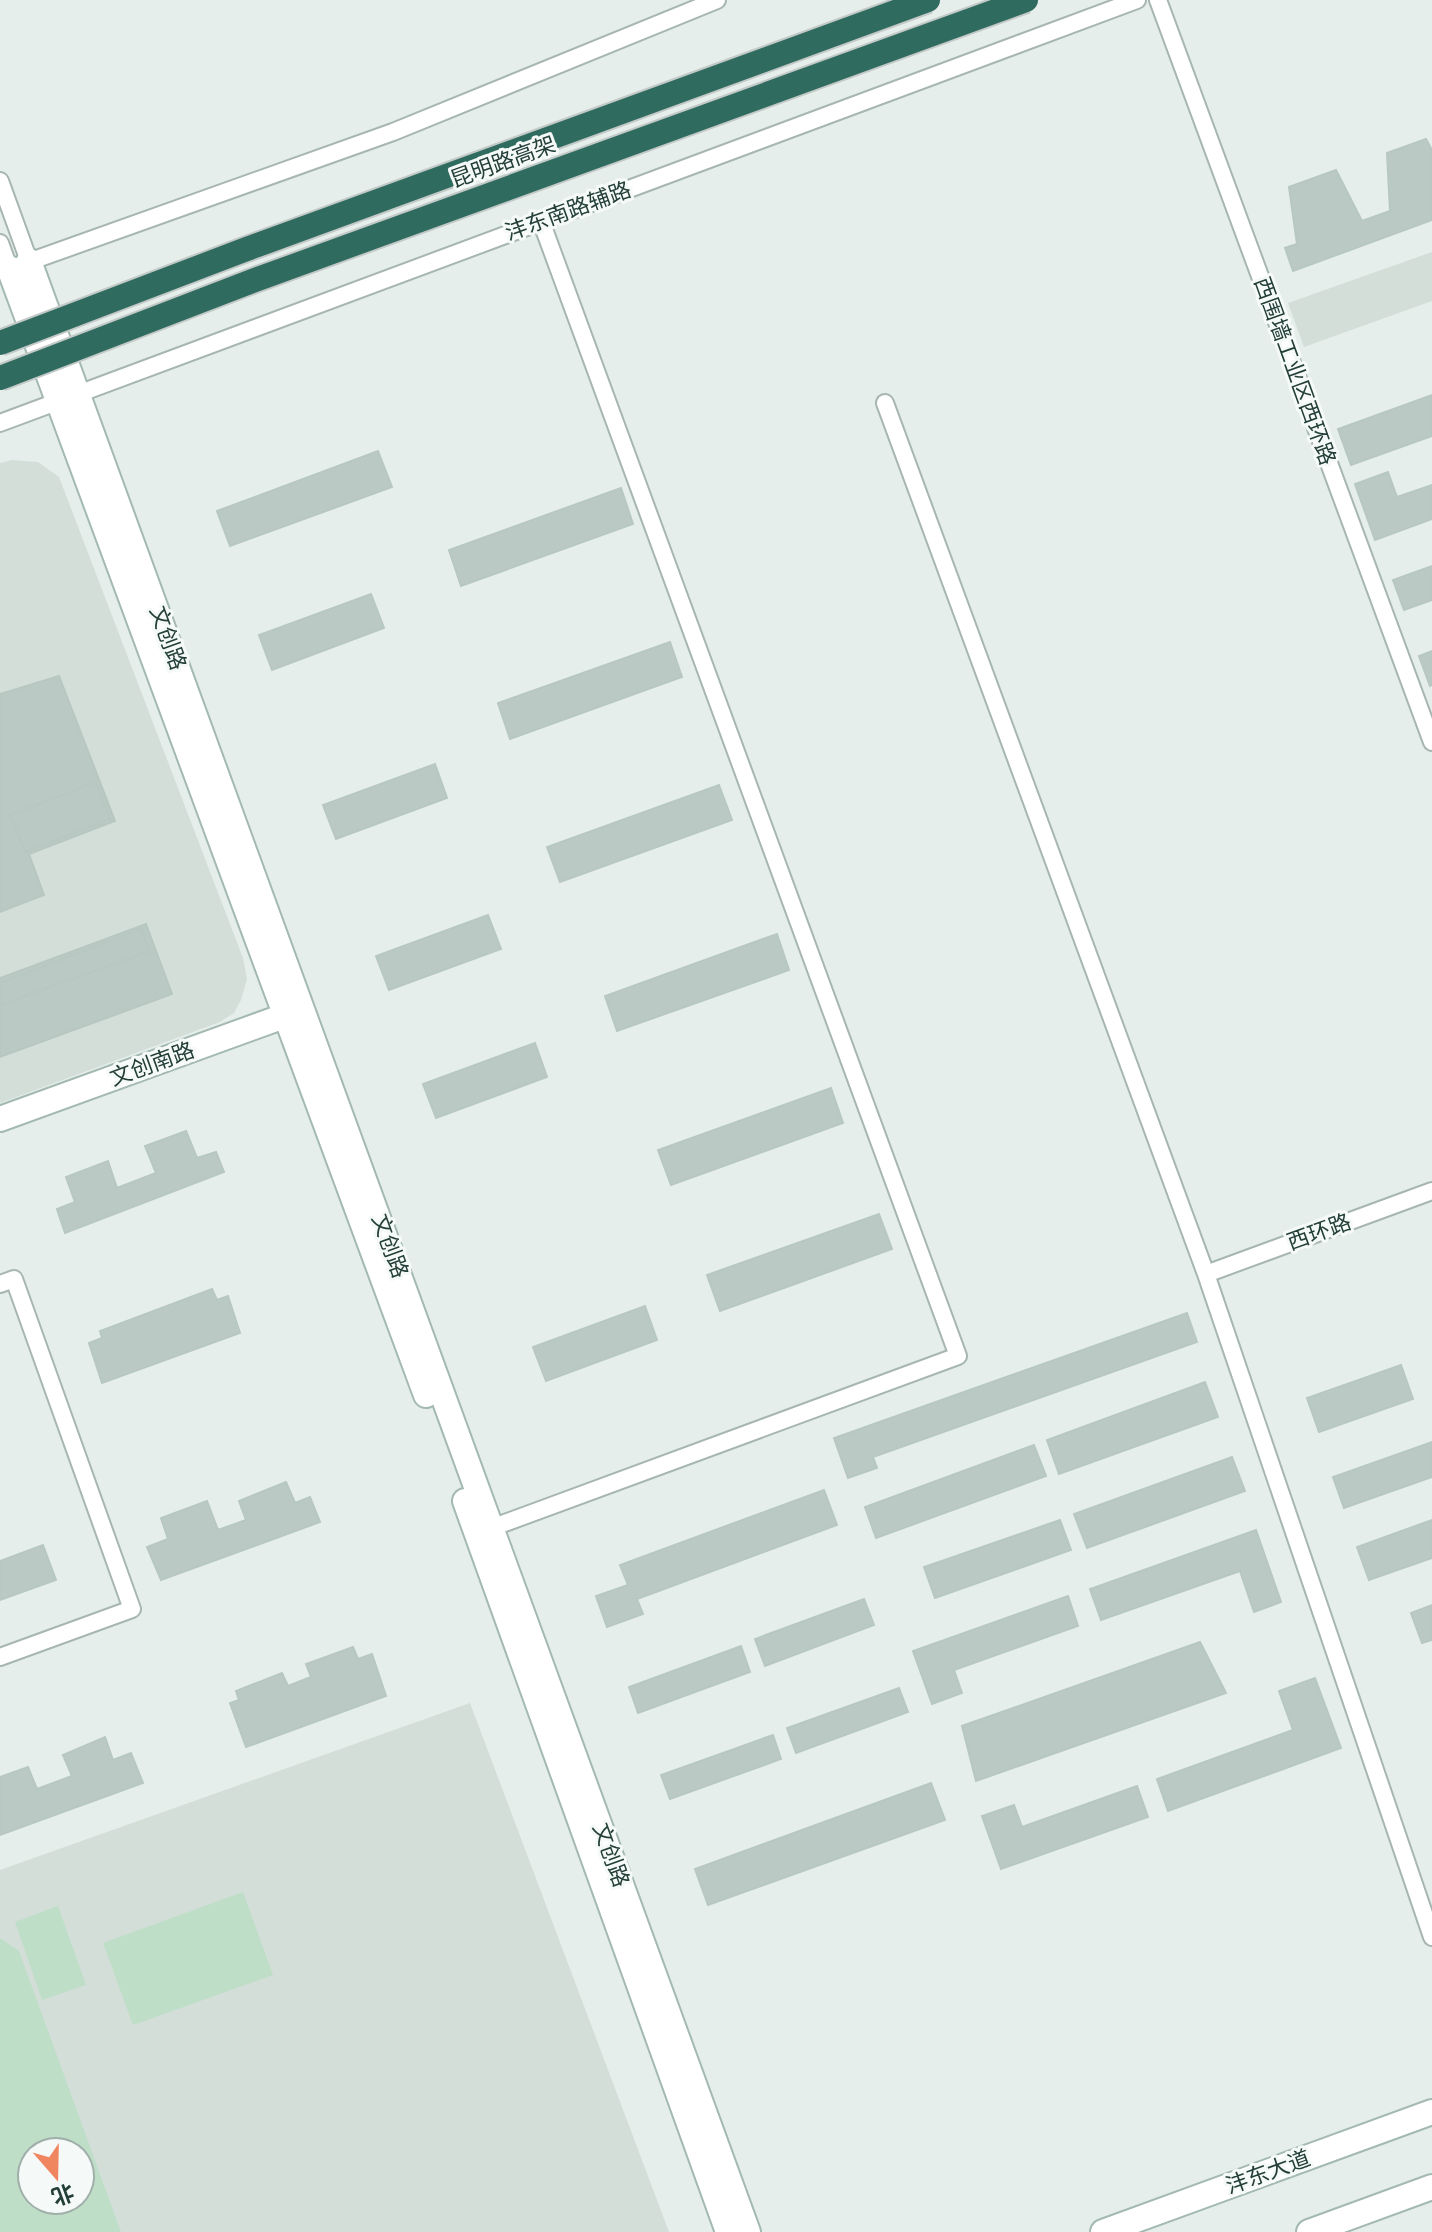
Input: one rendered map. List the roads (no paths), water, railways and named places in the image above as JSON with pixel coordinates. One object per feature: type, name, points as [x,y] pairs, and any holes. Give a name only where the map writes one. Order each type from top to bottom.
[{"type":"highway","name":"昆明路高架","points":[[0,343],[244,250],[928,0]]},
{"type":"highway","name":"昆明路高架","points":[[0,378],[270,275],[1026,0]]},
{"type":"street","points":[[13,267],[393,132],[717,0]]},
{"type":"street","name":"沣东南路辅路","points":[[0,423],[1137,0]]},
{"type":"street","name":"西围墙工业区西环路","points":[[1158,0],[1432,742]]},
{"type":"street","points":[[0,181],[13,267]]},
{"type":"street","points":[[484,1530],[958,1356],[541,221]]},
{"type":"street","points":[[0,243],[13,267]]},
{"type":"street","name":"文创路","points":[[13,267],[69,398],[484,1530],[748,2232]]},
{"type":"street","points":[[885,403],[1206,1274],[1432,1937]]},
{"type":"street","name":"文创南路","points":[[0,1119],[294,1012]]},
{"type":"street","name":"西环路","points":[[1206,1274],[1432,1191]]},
{"type":"street","points":[[0,1284],[14,1279],[132,1609],[0,1657]]},
{"type":"street","name":"文创路","points":[[484,1530],[728,2232]]},
{"type":"street","name":"沣东大道","points":[[1103,2232],[1432,2112]]},
{"type":"street","points":[[1309,2232],[1432,2187]]}]
